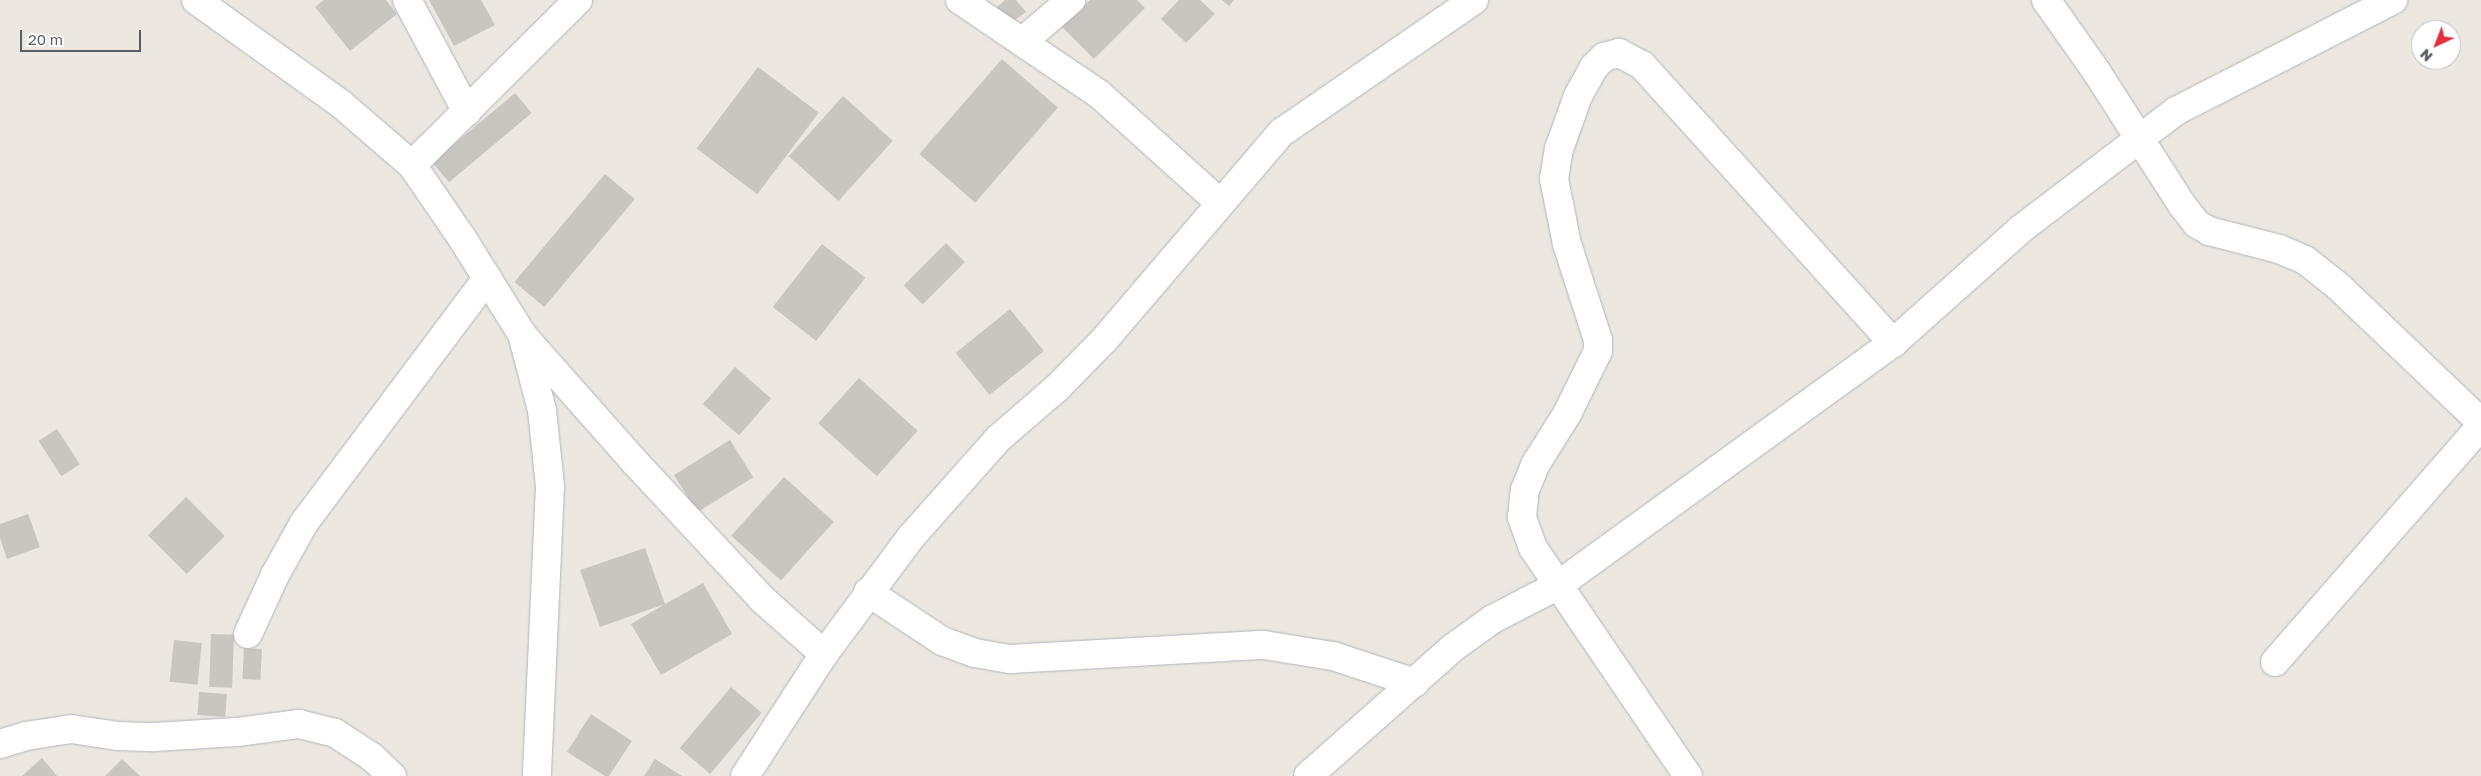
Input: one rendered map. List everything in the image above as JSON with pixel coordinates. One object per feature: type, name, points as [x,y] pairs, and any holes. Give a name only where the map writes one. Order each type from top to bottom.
[{"type":"street","points":[[196,0],[341,104],[412,166],[522,334],[633,460],[762,600],[824,654]]},
{"type":"street","points":[[407,0],[467,112]]},
{"type":"street","points":[[412,166],[578,0]]},
{"type":"street","points":[[960,0],[1099,94],[1220,203]]},
{"type":"street","points":[[1022,42],[1071,0]]},
{"type":"street","points":[[745,776],[824,654],[868,592],[911,537],[999,438],[1057,388],[1106,339],[1282,132],[1474,0]]},
{"type":"street","points":[[2046,0],[2182,205],[2197,224],[2209,231],[2279,249],[2306,260],[2345,292],[2481,422]]},
{"type":"street","points":[[1308,776],[1454,647],[1493,619],[1557,586],[1893,343],[2021,229],[2176,111],[2393,0]]},
{"type":"street","points":[[1688,776],[1557,586],[1533,548],[1522,517],[1525,490],[1535,465],[1567,414],[1598,351],[1598,340],[1567,244],[1554,179],[1559,149],[1578,96],[1594,67],[1604,56],[1618,53],[1642,65],[1893,343]]},
{"type":"street","points":[[248,634],[275,575],[304,523],[487,278]]},
{"type":"street","points":[[522,334],[542,410],[550,486],[537,776]]},
{"type":"street","points":[[2275,662],[2481,426]]},
{"type":"street","points":[[868,592],[942,641],[975,652],[1010,659],[1264,645],[1333,656],[1415,683]]},
{"type":"street","points":[[0,744],[26,736],[71,729],[118,736],[154,737],[237,732],[299,724],[335,734],[372,757],[392,776]]},
{"type":"building","points":[[324,0],[386,0],[397,14],[350,51],[315,7]]},
{"type":"building","points":[[429,0],[481,0],[495,25],[454,46]]},
{"type":"building","points":[[1005,0],[1016,0],[1026,12],[1011,23],[997,7]]},
{"type":"building","points":[[1090,0],[1137,0],[1145,8],[1094,59],[1062,27]]},
{"type":"building","points":[[1179,0],[1200,0],[1215,14],[1186,43],[1161,19]]},
{"type":"building","points":[[1222,0],[1234,0],[1229,6]]},
{"type":"building","points":[[1002,59],[1058,108],[975,203],[919,154]]},
{"type":"building","points":[[758,67],[819,113],[757,194],[697,148]]},
{"type":"building","points":[[515,93],[532,113],[449,182],[432,162]]},
{"type":"building","points":[[843,96],[893,141],[839,201],[789,156]]},
{"type":"building","points":[[605,174],[635,199],[544,307],[514,282]]},
{"type":"building","points":[[946,243],[965,262],[923,305],[904,285]]},
{"type":"building","points":[[822,244],[865,278],[816,341],[773,307]]},
{"type":"building","points":[[1010,309],[1044,351],[990,395],[956,353]]},
{"type":"building","points":[[735,367],[771,398],[739,435],[703,404]]},
{"type":"building","points":[[859,378],[918,431],[877,476],[818,423]]},
{"type":"building","points":[[57,429],[80,464],[61,476],[39,441]]},
{"type":"building","points":[[730,440],[753,477],[697,512],[674,475]]},
{"type":"building","points":[[784,477],[834,522],[781,581],[731,536]]},
{"type":"building","points":[[186,497],[225,536],[187,574],[148,535]]},
{"type":"building","points":[[28,514],[40,547],[7,559],[0,538],[0,524]]},
{"type":"building","points":[[645,548],[665,604],[600,627],[580,570]]},
{"type":"building","points":[[703,583],[732,634],[661,675],[631,624]]},
{"type":"building","points":[[211,634],[234,635],[232,688],[209,687]]},
{"type":"building","points":[[174,640],[202,643],[197,685],[170,682]]},
{"type":"building","points":[[244,648],[262,649],[260,680],[242,679]]},
{"type":"building","points":[[731,687],[762,713],[710,774],[680,748]]},
{"type":"building","points":[[199,692],[227,694],[225,717],[197,715]]},
{"type":"building","points":[[591,714],[632,741],[609,776],[605,776],[567,752]]},
{"type":"building","points":[[42,758],[57,776],[22,776]]},
{"type":"building","points":[[122,759],[140,776],[105,776]]},
{"type":"building","points":[[655,759],[682,776],[644,776]]}]
